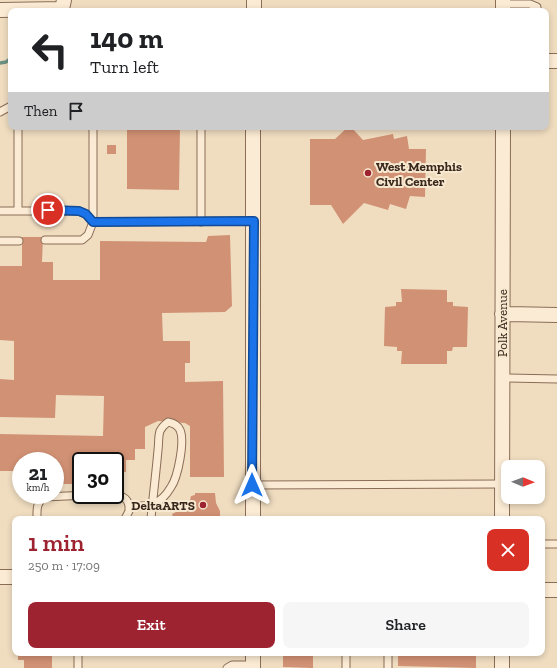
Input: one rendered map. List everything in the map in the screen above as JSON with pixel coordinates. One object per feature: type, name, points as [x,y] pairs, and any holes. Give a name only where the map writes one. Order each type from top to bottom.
[{"type":"street","points":[[21,8],[63,4]]},
{"type":"street","points":[[253,130],[253,516]]},
{"type":"street","name":"Polk Avenue","points":[[502,460],[503,130]]},
{"type":"street","points":[[502,314],[557,315]]},
{"type":"street","name":"Polk Avenue","points":[[502,504],[502,516]]},
{"type":"street","points":[[0,576],[12,577]]},
{"type":"street","points":[[545,590],[557,590]]},
{"type":"street","points":[[502,656],[502,668]]},
{"type":"lane","points":[[503,5],[530,4],[537,8]]},
{"type":"lane","points":[[18,130],[18,210]]},
{"type":"lane","points":[[45,240],[82,240],[88,235],[93,222],[93,130]]},
{"type":"lane","points":[[200,130],[201,222]]},
{"type":"lane","points":[[0,210],[79,211],[86,214],[93,222],[254,221]]},
{"type":"lane","points":[[0,240],[19,241]]},
{"type":"lane","points":[[502,378],[557,379]]},
{"type":"lane","points":[[129,506],[152,505],[163,497],[172,487],[177,475],[182,438],[180,430],[175,424],[168,422],[163,426],[159,433],[159,448],[155,475],[152,505],[151,516]]},
{"type":"lane","points":[[252,485],[501,484]]},
{"type":"lane","points":[[37,516],[39,500],[44,497],[72,496]]},
{"type":"lane","points":[[124,498],[128,501],[129,506],[129,511],[126,516]]},
{"type":"lane","points":[[545,544],[557,544]]},
{"type":"lane","points":[[78,656],[78,668]]},
{"type":"lane","points":[[346,656],[346,668]]},
{"type":"lane","points":[[388,656],[388,668]]},
{"type":"lane","points":[[227,668],[232,665],[253,662]]},
{"type":"building","points":[[127,130],[180,130],[179,190],[127,189]]},
{"type":"building","name":"West Memphis Civil Center","points":[[345,130],[354,130],[363,140],[393,134],[394,139],[407,136],[409,149],[426,149],[425,197],[410,196],[406,209],[390,204],[388,210],[364,203],[343,224],[331,205],[310,205],[310,139],[335,139]]},
{"type":"building","points":[[107,145],[116,145],[116,154],[107,154]]},
{"type":"building","points":[[230,235],[232,306],[225,312],[162,313],[163,341],[190,341],[190,363],[185,363],[185,382],[223,381],[224,477],[190,477],[190,426],[185,423],[158,421],[145,427],[145,449],[135,449],[135,460],[126,460],[126,472],[124,472],[124,452],[72,452],[72,484],[64,484],[64,452],[12,452],[12,471],[0,471],[0,434],[103,436],[104,396],[56,395],[55,418],[0,417],[0,379],[14,380],[14,341],[0,340],[0,266],[22,266],[22,237],[43,237],[42,262],[53,262],[53,280],[100,280],[100,241],[206,242],[208,236]]},
{"type":"building","points":[[401,289],[447,290],[447,302],[453,302],[453,306],[468,307],[467,347],[453,347],[452,351],[447,351],[447,364],[401,364],[402,351],[397,351],[397,347],[384,346],[385,307],[396,306],[396,302],[402,302]]},
{"type":"building","name":"DeltaARTS","points":[[195,493],[215,493],[220,516],[173,516],[172,514],[182,509],[184,511],[189,504],[191,496],[195,495]]},
{"type":"building","points":[[18,656],[52,656],[52,668],[24,668],[24,660],[18,660]]},
{"type":"building","points":[[283,656],[313,656],[313,668],[283,667]]},
{"type":"building","points":[[398,656],[476,656],[476,668],[398,666]]},
{"type":"waterway","points":[[0,63],[8,60]]},
{"type":"place","name":"West Memphis Civil Center","points":[[368,173]]},
{"type":"place","name":"DeltaARTS","points":[[203,505]]},
{"type":"route","points":[[48,210],[79,211],[86,214],[93,222],[254,221],[252,485]]}]
